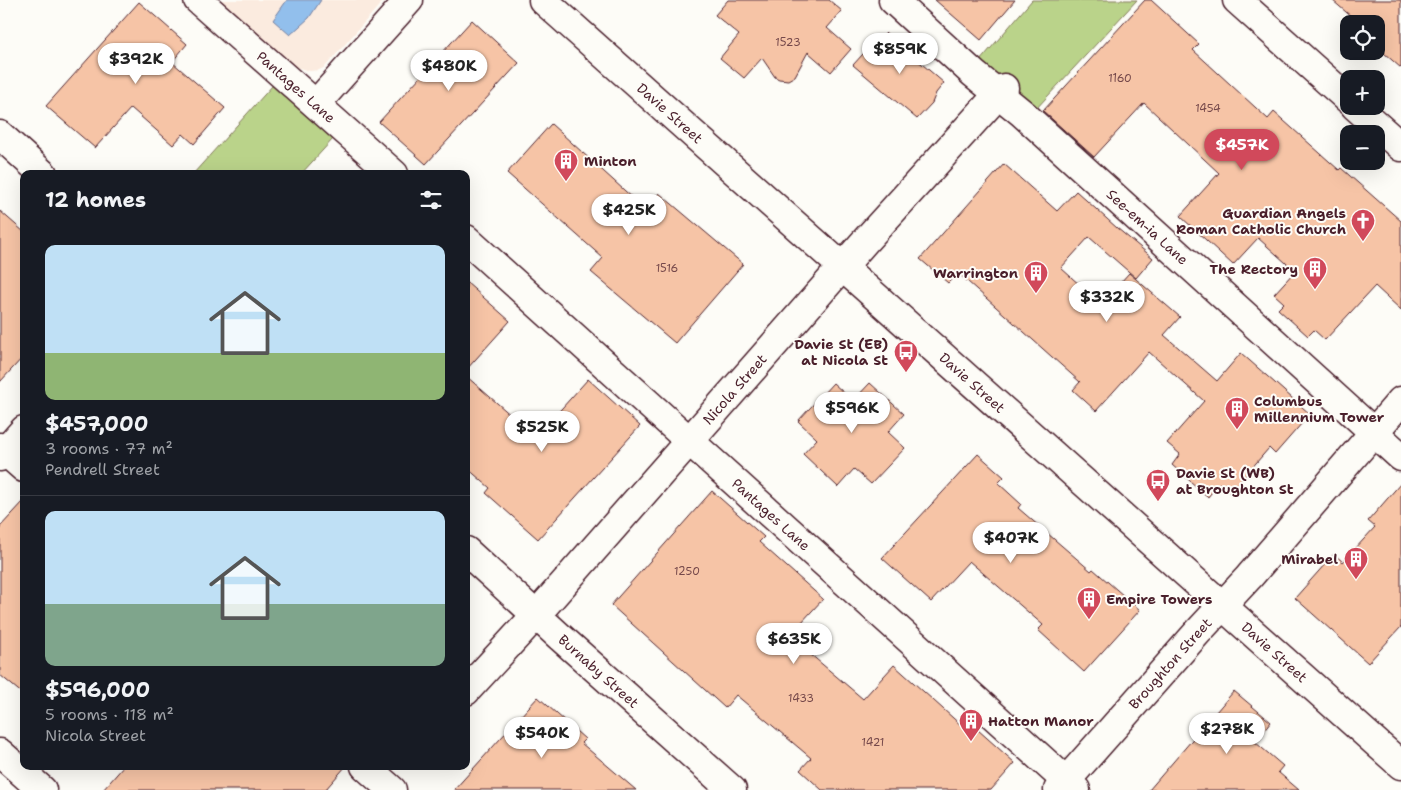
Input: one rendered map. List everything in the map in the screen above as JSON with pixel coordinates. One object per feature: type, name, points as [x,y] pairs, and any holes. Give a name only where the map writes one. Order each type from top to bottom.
[{"type":"street","name":"Pantages Lane","points":[[198,0],[336,120],[390,170]]},
{"type":"street","points":[[316,104],[409,0]]},
{"type":"street","name":"Davie Street","points":[[543,0],[1401,765]]},
{"type":"street","name":"See-em-ia Lane","points":[[893,0],[1001,91],[1022,113],[1401,457]]},
{"type":"street","points":[[1237,0],[1340,92]]},
{"type":"street","name":"Nicola Street","points":[[470,687],[536,615],[842,267],[1001,91]]},
{"type":"street","points":[[1365,115],[1401,147]]},
{"type":"street","points":[[0,135],[39,170]]},
{"type":"street","name":"Pantages Lane","points":[[470,243],[690,440],[1067,787]]},
{"type":"street","name":"Broughton Street","points":[[1067,787],[1401,401]]},
{"type":"street","points":[[7,456],[20,436]]},
{"type":"street","name":"Burnaby Street","points":[[470,555],[732,790]]},
{"type":"street","points":[[0,753],[42,790]]},
{"type":"shaded area","points":[[198,0],[384,0],[325,67],[310,71],[292,66]]},
{"type":"green space","points":[[1032,0],[1137,0],[1034,111],[979,62]]},
{"type":"green space","points":[[273,85],[333,139],[305,170],[197,170]]},
{"type":"water","points":[[287,0],[321,0],[309,18],[290,35],[273,20]]},
{"type":"building","points":[[728,0],[829,0],[842,11],[827,28],[851,49],[831,72],[808,52],[795,76],[788,80],[775,77],[762,58],[744,78],[720,58],[739,35],[715,15]]},
{"type":"building","points":[[935,0],[1015,0],[981,40]]},
{"type":"building","points":[[1145,0],[1151,0],[1199,44],[1193,50],[1268,119],[1274,112],[1339,170],[1343,170],[1401,221],[1401,310],[1375,286],[1325,340],[1314,330],[1308,336],[1278,309],[1284,303],[1274,294],[1295,271],[1258,238],[1233,265],[1180,216],[1219,173],[1144,103],[1094,157],[1043,111]]},
{"type":"building","points":[[1332,0],[1401,0],[1401,68],[1385,54],[1385,15],[1350,15]]},
{"type":"building","points":[[139,2],[187,44],[172,62],[225,108],[194,144],[183,134],[173,145],[131,108],[95,148],[46,106]]},
{"type":"building","points":[[472,20],[519,63],[426,164],[379,122]]},
{"type":"building","points":[[886,33],[944,83],[936,93],[932,103],[917,119],[853,65],[873,43],[878,42]]},
{"type":"building","points":[[551,124],[645,209],[659,193],[743,264],[675,343],[591,272],[603,258],[507,173]]},
{"type":"building","points":[[1004,164],[1057,211],[1076,191],[1153,258],[1136,278],[1089,237],[1061,268],[1101,304],[1129,273],[1180,317],[1164,335],[1217,381],[1241,353],[1310,414],[1275,454],[1269,448],[1230,493],[1219,483],[1208,497],[1172,465],[1180,454],[1167,443],[1204,401],[1149,352],[1096,411],[1073,390],[1080,382],[958,273],[948,283],[920,259]]},
{"type":"building","points":[[0,211],[20,228],[20,360],[0,382]]},
{"type":"building","points":[[470,286],[510,321],[470,366]]},
{"type":"building","points":[[470,379],[536,437],[588,379],[640,426],[538,539],[486,493],[490,488],[470,470]]},
{"type":"building","points":[[833,383],[853,401],[870,383],[904,414],[888,432],[905,448],[871,484],[854,469],[838,487],[803,454],[817,439],[798,421]]},
{"type":"building","points":[[978,454],[1004,477],[998,483],[1021,504],[1018,508],[1091,571],[1093,569],[1140,610],[1084,672],[1038,630],[1043,625],[969,561],[931,602],[882,558]]},
{"type":"building","name":"Mirabel","points":[[1401,483],[1401,627],[1368,663],[1295,598],[1334,554],[1343,562],[1375,527],[1368,521]]},
{"type":"building","points":[[712,491],[764,537],[759,542],[823,599],[789,636],[863,699],[894,665],[963,727],[968,721],[1015,763],[991,790],[822,790],[800,770],[811,758],[736,695],[725,708],[611,605]]},
{"type":"building","points":[[20,505],[20,692],[0,675],[0,527]]},
{"type":"building","points":[[1234,691],[1271,722],[1255,742],[1283,766],[1278,772],[1299,790],[1149,790]]},
{"type":"building","points":[[538,697],[585,739],[581,743],[636,790],[454,790]]},
{"type":"building","points":[[120,770],[342,770],[325,790],[103,790]]},
{"type":"place","name":"Minton","points":[[566,182]]},
{"type":"place","name":"Guardian Angels Roman Catholic Church","points":[[1363,242]]},
{"type":"place","name":"The Rectory","points":[[1315,290]]},
{"type":"place","name":"Warrington","points":[[1036,294]]},
{"type":"place","name":"Davie St (EB) at Nicola St","points":[[906,373]]},
{"type":"place","name":"Columbus Millennium Tower","points":[[1237,430]]},
{"type":"place","name":"Davie St (WB) at Broughton St","points":[[1158,502]]},
{"type":"place","name":"Mirabel","points":[[1356,580]]},
{"type":"place","name":"Empire Towers","points":[[1089,620]]},
{"type":"place","name":"Hatton Manor","points":[[971,742]]}]
